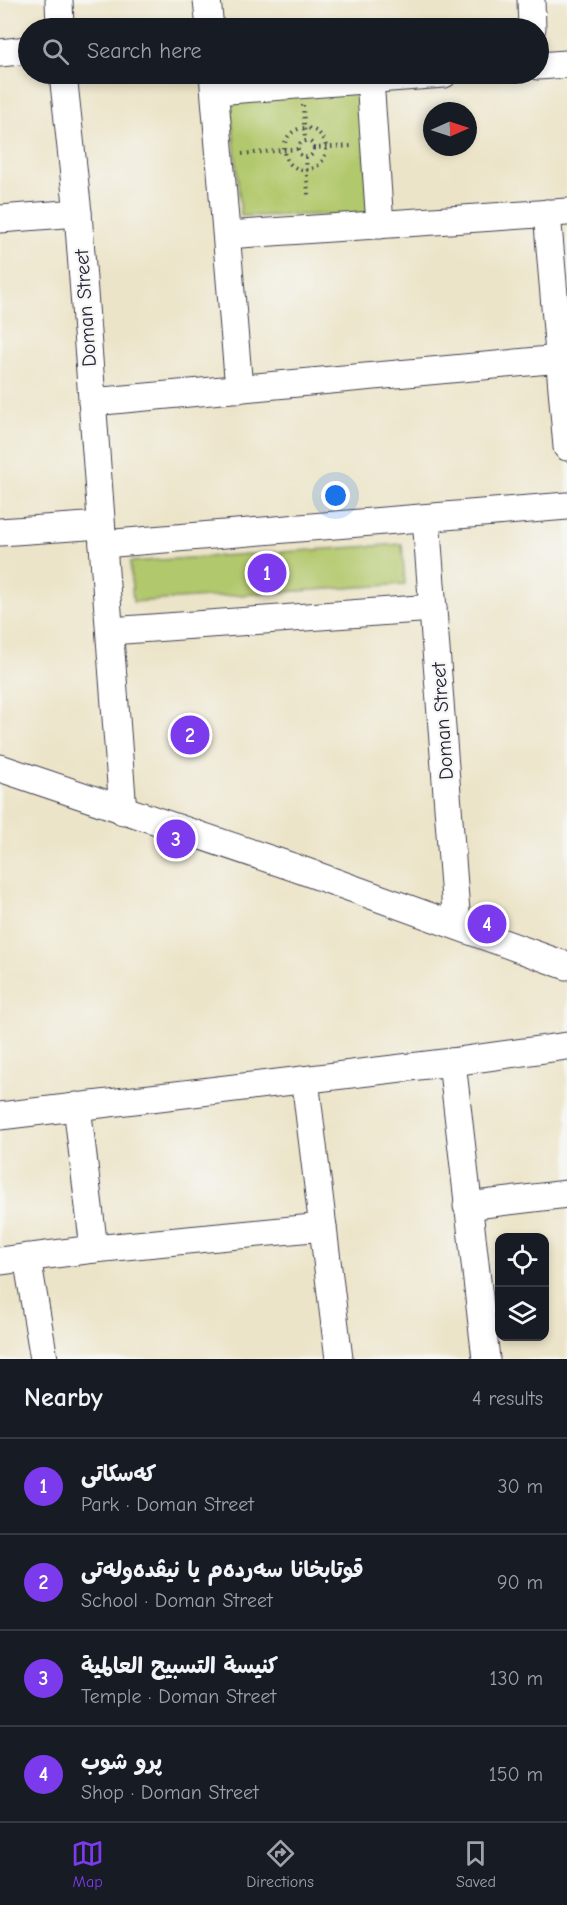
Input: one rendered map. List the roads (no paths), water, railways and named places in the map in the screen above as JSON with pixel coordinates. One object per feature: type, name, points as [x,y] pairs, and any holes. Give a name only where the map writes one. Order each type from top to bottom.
[{"type":"street","points":[[59,0],[60,18]]},
{"type":"street","points":[[207,0],[209,18]]},
{"type":"street","points":[[531,0],[532,18]]},
{"type":"street","points":[[0,53],[18,51]]},
{"type":"street","points":[[549,65],[567,64]]},
{"type":"street","name":"Doman Street","points":[[64,84],[78,213],[123,811]]},
{"type":"street","points":[[214,84],[239,388]]},
{"type":"street","points":[[370,84],[380,225]]},
{"type":"street","points":[[227,236],[557,212],[560,359],[567,447]]},
{"type":"street","points":[[0,219],[78,213]]},
{"type":"street","points":[[92,402],[560,359]]},
{"type":"street","points":[[0,532],[102,534],[426,518],[567,506]]},
{"type":"street","name":"Doman Street","points":[[426,518],[457,925]]},
{"type":"street","points":[[110,631],[433,608]]},
{"type":"street","points":[[0,768],[293,867],[567,966]]},
{"type":"street","points":[[0,1116],[567,1046]]},
{"type":"street","points":[[452,1062],[486,1359]]},
{"type":"street","points":[[305,1080],[339,1359]]},
{"type":"street","points":[[77,1106],[94,1249]]},
{"type":"street","points":[[467,1206],[567,1194]]},
{"type":"street","points":[[0,1261],[94,1249],[323,1227]]},
{"type":"street","points":[[27,1257],[44,1359]]},
{"type":"place","name":"کەسکاتی","points":[[267,573]]},
{"type":"place","name":"قوتابخانا سەردەم یا نیڤدەولەتی","points":[[190,735]]},
{"type":"place","name":"كنيسة التسبيح العالمية","points":[[176,839]]},
{"type":"place","name":"پرو شوب","points":[[487,924]]}]
